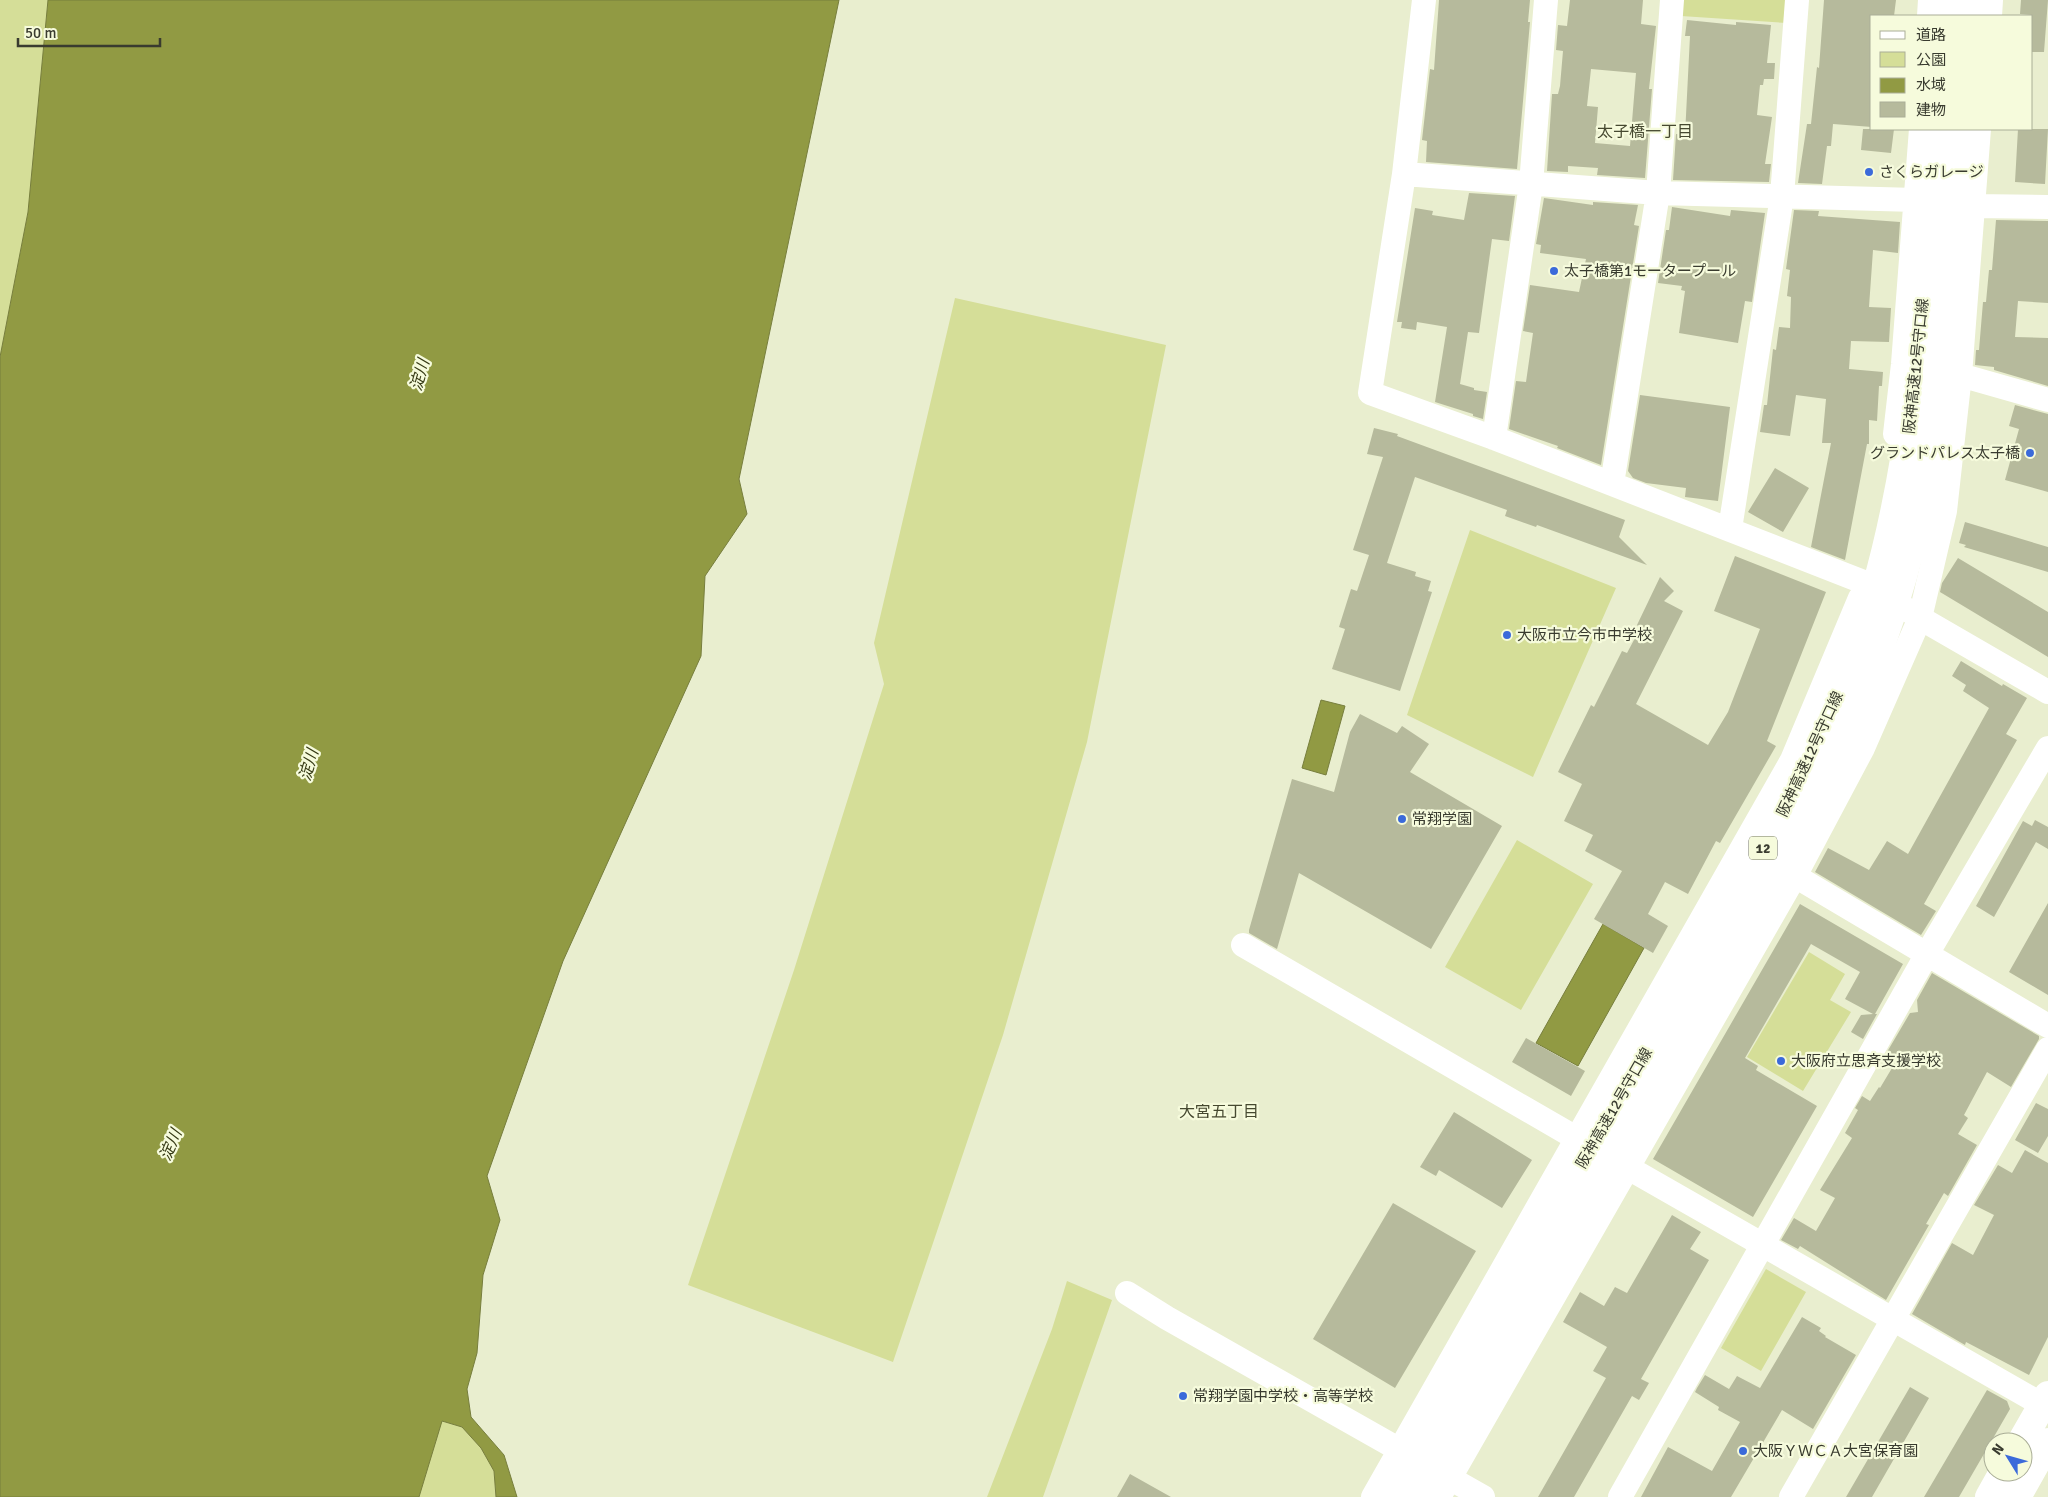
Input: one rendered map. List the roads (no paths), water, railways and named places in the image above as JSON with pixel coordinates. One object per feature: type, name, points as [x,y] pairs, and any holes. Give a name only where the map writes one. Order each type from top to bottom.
[{"type":"main road","points":[[1946,15],[1947,0]]},
{"type":"main road","points":[[1970,15],[1971,0]]},
{"type":"main road","name":"阪神高速12号守口線","points":[[1391,1497],[1793,794],[1839,692],[1857,646],[1874,590],[1900,486],[1915,389],[1937,130]]},
{"type":"main road","name":"阪神高速12号守口線","points":[[1418,1497],[1814,805],[1862,701],[1880,653],[1898,594],[1924,492],[1939,395],[1961,130]]},
{"type":"main road","points":[[2027,1432],[2046,1403]]},
{"type":"main road","points":[[2016,1497],[2048,1442]]},
{"type":"main road","points":[[1989,1497],[1997,1482]]},
{"type":"street","points":[[1424,0],[1404,174],[1370,393],[1494,438],[1730,529],[1866,584],[1920,618],[2048,692]]},
{"type":"street","points":[[1494,438],[1531,184],[1546,0]]},
{"type":"street","points":[[1612,484],[1658,193],[1672,0]]},
{"type":"street","points":[[1730,529],[1782,196],[1797,0]]},
{"type":"street","points":[[1929,15],[1930,0]]},
{"type":"street","points":[[1990,15],[1991,0]]},
{"type":"street","points":[[1373,1497],[1792,760],[1866,584],[1890,482],[1903,364],[1921,130]]},
{"type":"street","points":[[1445,1487],[1795,876],[1863,748],[1920,618],[1945,511],[1960,375],[1979,130]]},
{"type":"street","points":[[1404,174],[1658,193],[1916,200],[1972,206],[2048,207]]},
{"type":"street","points":[[1960,375],[2048,400]]},
{"type":"street","points":[[1620,1497],[1927,954],[2048,748]]},
{"type":"street","points":[[1795,876],[2048,1026]]},
{"type":"street","points":[[1243,945],[1763,1245],[2046,1403]]},
{"type":"street","points":[[1791,1497],[2048,1049]]},
{"type":"street","points":[[1127,1293],[1167,1318],[1400,1450],[1445,1487],[1483,1497]]},
{"type":"water","name":"淀川","points":[[48,0],[839,0],[739,479],[747,514],[705,576],[701,656],[563,961],[487,1176],[500,1220],[483,1275],[477,1353],[467,1389],[471,1417],[504,1455],[517,1497],[496,1497],[494,1471],[481,1448],[462,1427],[442,1421],[419,1497],[0,1497],[0,357],[28,212]]},
{"type":"water","points":[[1321,700],[1345,706],[1326,775],[1302,768]]},
{"type":"water","points":[[1603,924],[1644,948],[1578,1066],[1536,1043]]},
{"type":"place","name":"さくらガレージ","points":[[1869,172]]},
{"type":"place","name":"太子橋第1モータープール","points":[[1554,271]]},
{"type":"place","name":"グランドパレス太子橋","points":[[2030,453]]},
{"type":"place","name":"大阪市立今市中学校","points":[[1507,635]]},
{"type":"place","name":"常翔学園","points":[[1402,819]]},
{"type":"place","name":"大阪府立思斉支援学校","points":[[1781,1061]]},
{"type":"place","name":"常翔学園中学校・高等学校","points":[[1183,1396]]},
{"type":"place","name":"大阪ＹＷＣＡ大宮保育園","points":[[1743,1451]]},
{"type":"district","name":"太子橋一丁目","points":[[1645,132]]},
{"type":"district","name":"大宮五丁目","points":[[1219,1112]]}]
